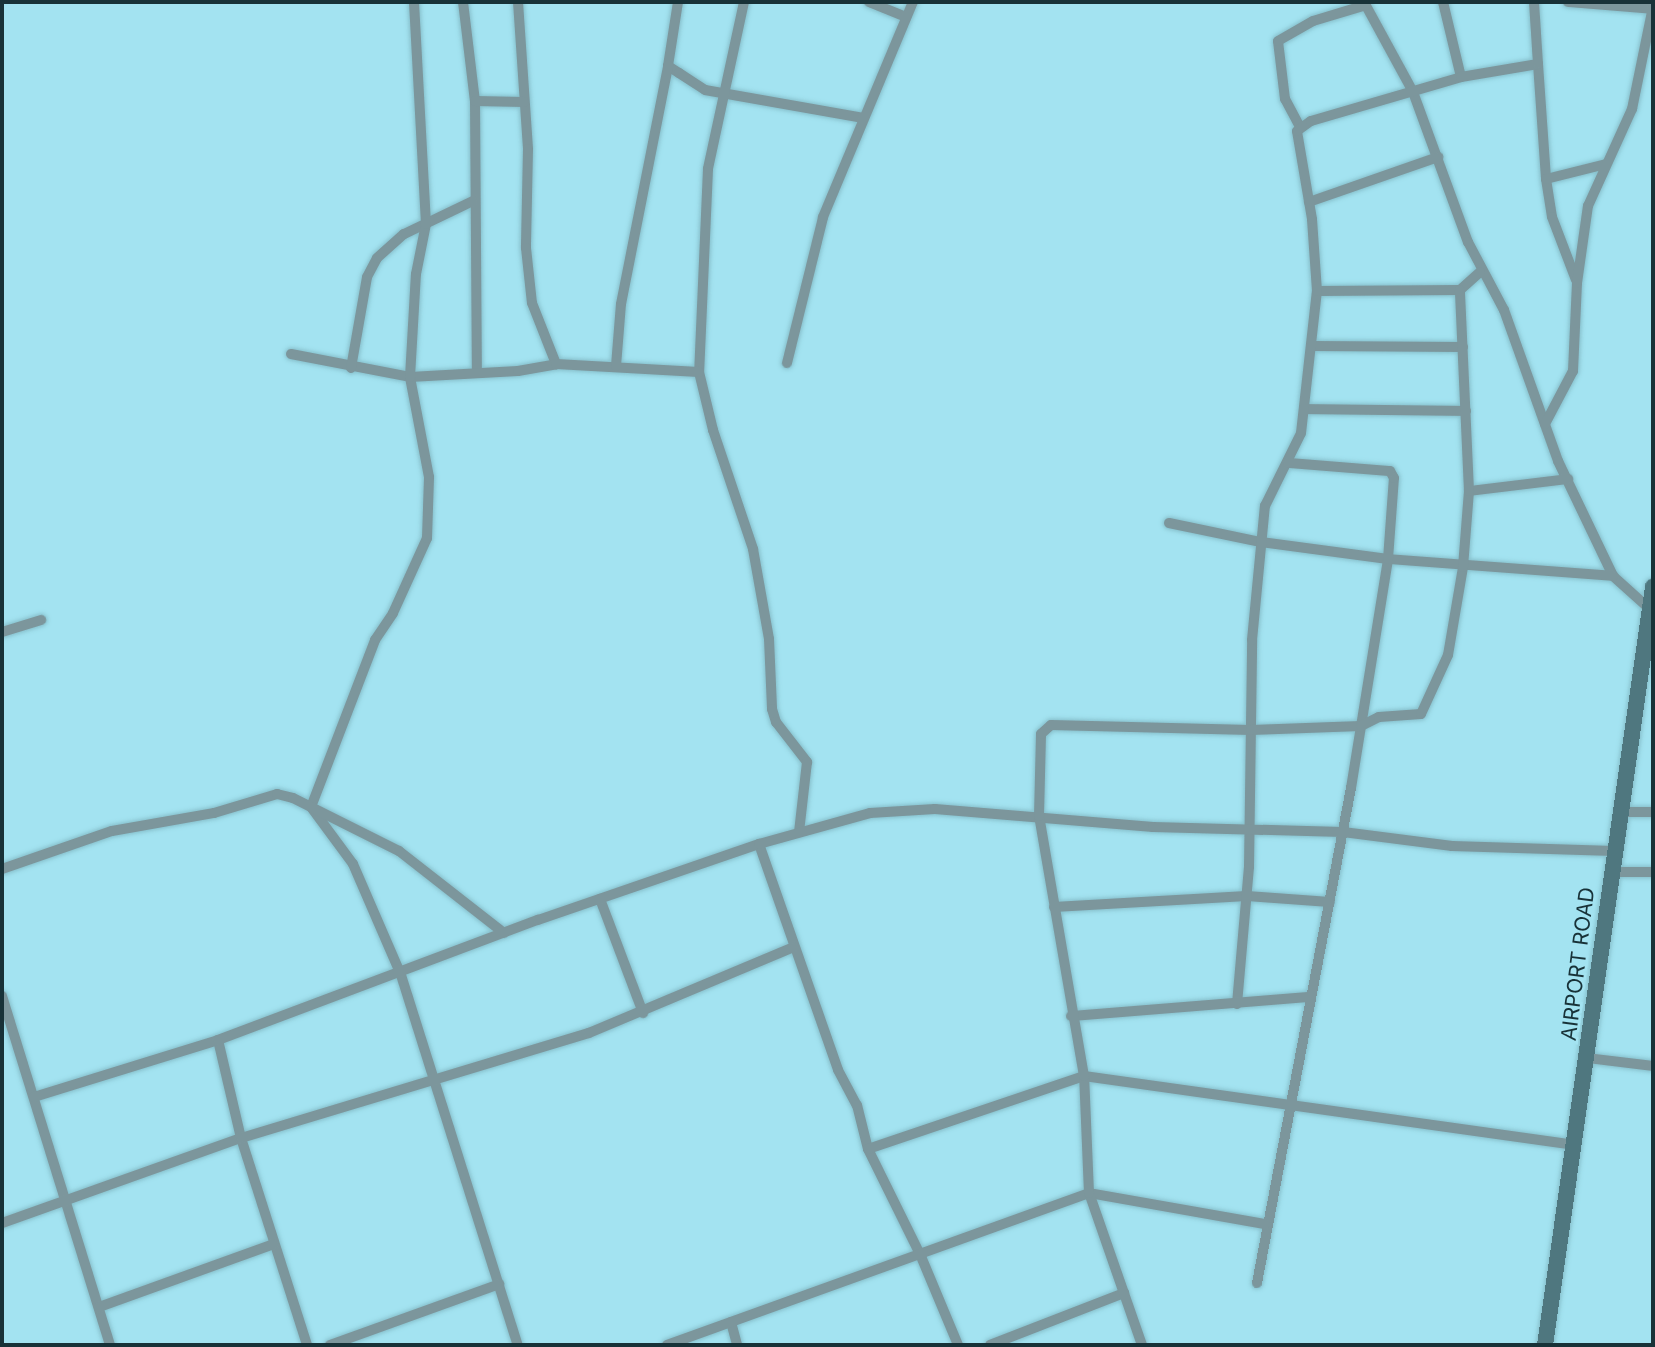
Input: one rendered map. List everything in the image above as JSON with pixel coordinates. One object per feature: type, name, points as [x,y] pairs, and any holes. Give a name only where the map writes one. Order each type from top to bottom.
[{"type":"main road","name":"AIRPORT ROAD","points":[[1545,1345],[1653,587]]},
{"type":"street","points":[[311,807],[374,640],[423,551],[430,506],[429,477],[410,377],[416,274],[426,224],[414,2]]},
{"type":"street","points":[[463,2],[475,101],[473,201],[477,373]]},
{"type":"street","points":[[519,2],[528,149],[526,248],[532,303],[541,336],[556,363]]},
{"type":"street","points":[[616,366],[621,304],[678,2]]},
{"type":"street","points":[[744,2],[722,93],[709,169],[699,372],[713,430],[753,549],[769,639],[772,709],[776,722],[807,762],[799,832]]},
{"type":"street","points":[[871,2],[906,17]]},
{"type":"street","points":[[787,363],[823,217],[912,2]]},
{"type":"street","points":[[1443,2],[1461,76]]},
{"type":"street","points":[[1534,2],[1546,179],[1552,217],[1577,284]]},
{"type":"street","points":[[1545,424],[1573,371],[1577,284],[1588,206],[1606,164],[1620,143],[1632,109],[1653,8],[1568,2]]},
{"type":"street","points":[[1300,127],[1285,99],[1278,41],[1313,21],[1365,3],[1413,92],[1480,272],[1504,310],[1545,424],[1613,576],[1651,612]]},
{"type":"street","points":[[1237,1004],[1247,896],[1252,640],[1261,542],[1270,490],[1297,450],[1317,291],[1309,202],[1295,138],[1300,127],[1461,76],[1538,64]]},
{"type":"street","points":[[668,66],[705,90],[864,118]]},
{"type":"street","points":[[475,101],[524,102]]},
{"type":"street","points":[[1309,202],[1438,157]]},
{"type":"street","points":[[1546,179],[1606,164]]},
{"type":"street","points":[[351,368],[367,277],[377,258],[404,234],[473,201]]},
{"type":"street","points":[[1317,291],[1460,290],[1480,272]]},
{"type":"street","points":[[1142,1345],[1089,1193],[1084,1076],[1039,816],[1045,727],[1251,730],[1361,726],[1379,717],[1421,714],[1448,655],[1463,567],[1469,491],[1460,290]]},
{"type":"street","points":[[1312,346],[1463,347]]},
{"type":"street","points":[[291,355],[410,377],[477,373],[556,363],[699,372]]},
{"type":"street","points":[[1304,409],[1466,411]]},
{"type":"street","points":[[1257,1283],[1265,1224],[1330,902],[1361,726],[1388,559],[1393,474],[1288,463]]},
{"type":"street","points":[[1469,491],[1568,479]]},
{"type":"street","points":[[1169,523],[1261,542],[1388,559],[1463,567],[1613,576]]},
{"type":"street","points":[[2,632],[41,620]]},
{"type":"street","points":[[2,869],[112,831],[214,813],[265,795],[293,798],[399,850],[505,933]]},
{"type":"street","points":[[311,807],[354,864],[401,975],[518,1345]]},
{"type":"street","points":[[34,1097],[218,1040],[401,975],[600,898],[799,832],[870,813],[902,811],[1039,816],[1189,829],[1250,826],[1343,832],[1452,846],[1614,851]]},
{"type":"street","points":[[1621,812],[1653,811]]},
{"type":"street","points":[[759,845],[838,1070],[857,1105],[868,1149],[920,1254],[958,1345]]},
{"type":"street","points":[[1611,872],[1653,872]]},
{"type":"street","points":[[1055,907],[1247,896],[1330,902]]},
{"type":"street","points":[[600,898],[643,1013]]},
{"type":"street","points":[[2,1223],[241,1138],[643,1013],[794,947]]},
{"type":"street","points":[[2,996],[110,1345]]},
{"type":"street","points":[[1072,1016],[1309,997]]},
{"type":"street","points":[[218,1040],[241,1138],[307,1345]]},
{"type":"street","points":[[1587,1058],[1653,1066]]},
{"type":"street","points":[[868,1149],[1084,1076],[1575,1145]]},
{"type":"street","points":[[667,1345],[1089,1193],[1265,1224]]},
{"type":"street","points":[[99,1307],[274,1244]]},
{"type":"street","points":[[330,1345],[499,1284]]},
{"type":"street","points":[[990,1345],[1124,1293]]},
{"type":"street","points":[[731,1322],[737,1345]]}]
